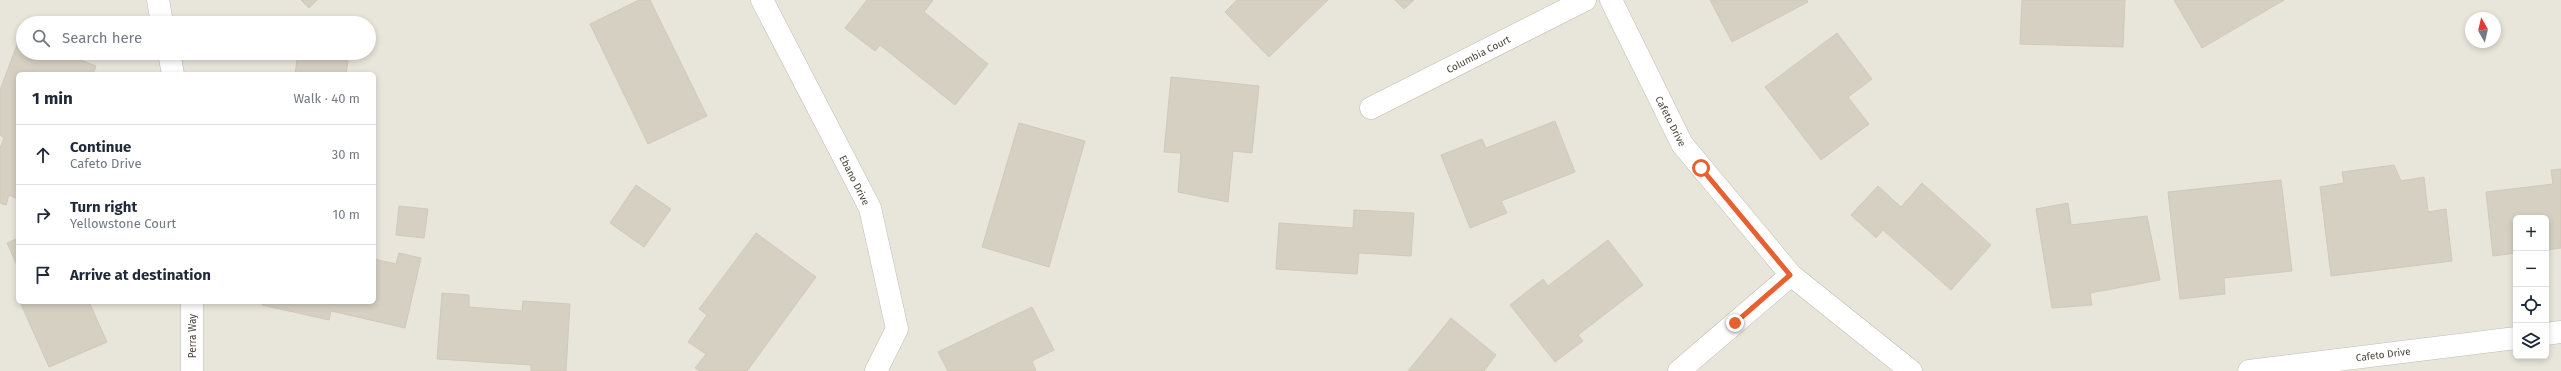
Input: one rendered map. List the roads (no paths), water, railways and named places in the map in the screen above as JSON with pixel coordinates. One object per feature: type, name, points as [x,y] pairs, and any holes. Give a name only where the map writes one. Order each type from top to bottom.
[{"type":"street","points":[[158,0],[161,16]]},
{"type":"street","name":"Ebano Drive","points":[[762,0],[870,208],[897,329],[876,371]]},
{"type":"street","name":"Columbia Court","points":[[1371,108],[1585,0]]},
{"type":"street","name":"Cafeto Drive","points":[[1611,0],[1682,144],[1790,275],[1912,371]]},
{"type":"street","points":[[170,60],[173,72]]},
{"type":"street","points":[[1679,371],[1790,275]]},
{"type":"street","name":"Perra Way","points":[[192,304],[192,371]]},
{"type":"street","points":[[2549,334],[2561,332]]},
{"type":"street","name":"Cafeto Drive","points":[[2249,371],[2513,338]]}]
